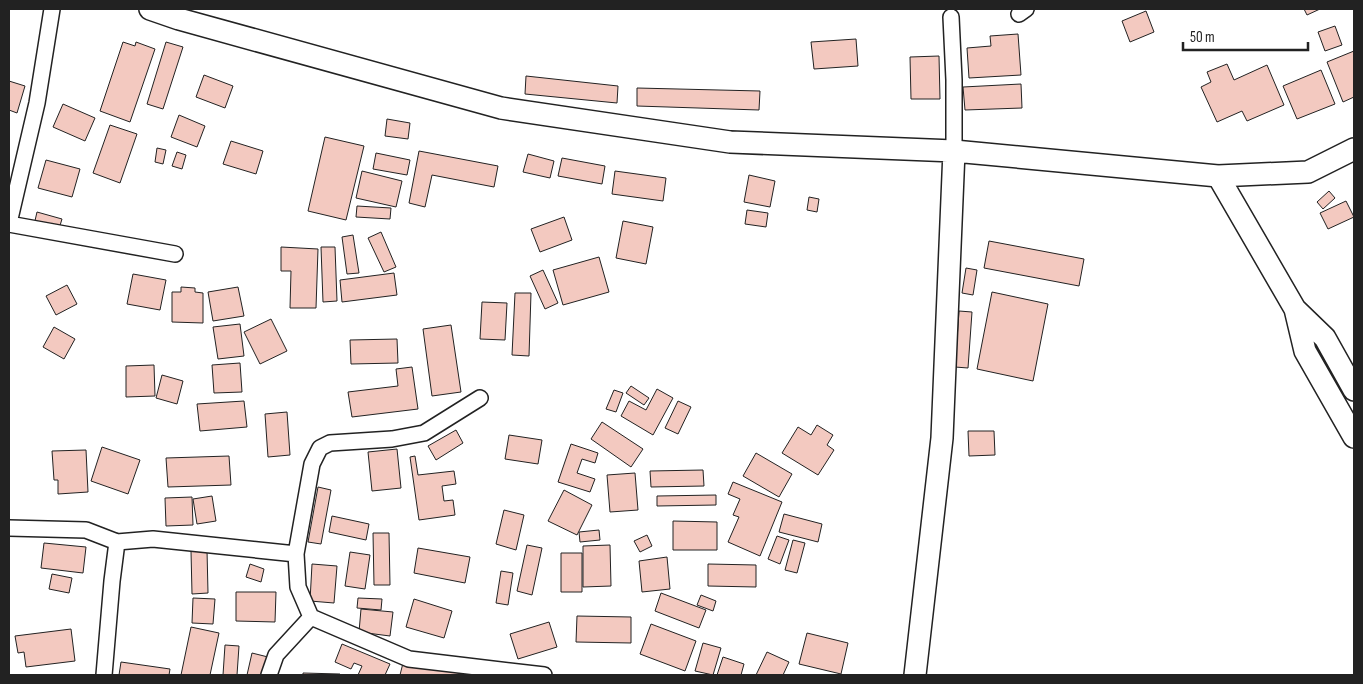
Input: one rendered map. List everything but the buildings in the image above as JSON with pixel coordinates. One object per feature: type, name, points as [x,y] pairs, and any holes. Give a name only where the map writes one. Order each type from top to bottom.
[{"type":"main road","points":[[150,9],[179,19],[501,108],[730,142],[954,150],[1218,176],[1308,172],[1354,149]]},
{"type":"main road","points":[[915,675],[942,438],[954,150]]},
{"type":"main road","points":[[1218,176],[1295,309],[1325,338],[1354,390]]},
{"type":"main road","points":[[1295,309],[1305,351],[1354,437]]},
{"type":"street","points":[[52,9],[37,103],[9,224],[174,254]]},
{"type":"street","points":[[952,17],[954,150]]},
{"type":"street","points":[[480,398],[424,433],[392,439],[330,443],[320,448],[312,464],[296,554],[298,588],[311,617],[409,659],[544,675]]},
{"type":"street","points":[[9,528],[86,530],[117,542],[153,539],[296,554]]},
{"type":"street","points":[[104,675],[117,542]]},
{"type":"street","points":[[269,675],[276,655],[311,617]]}]
